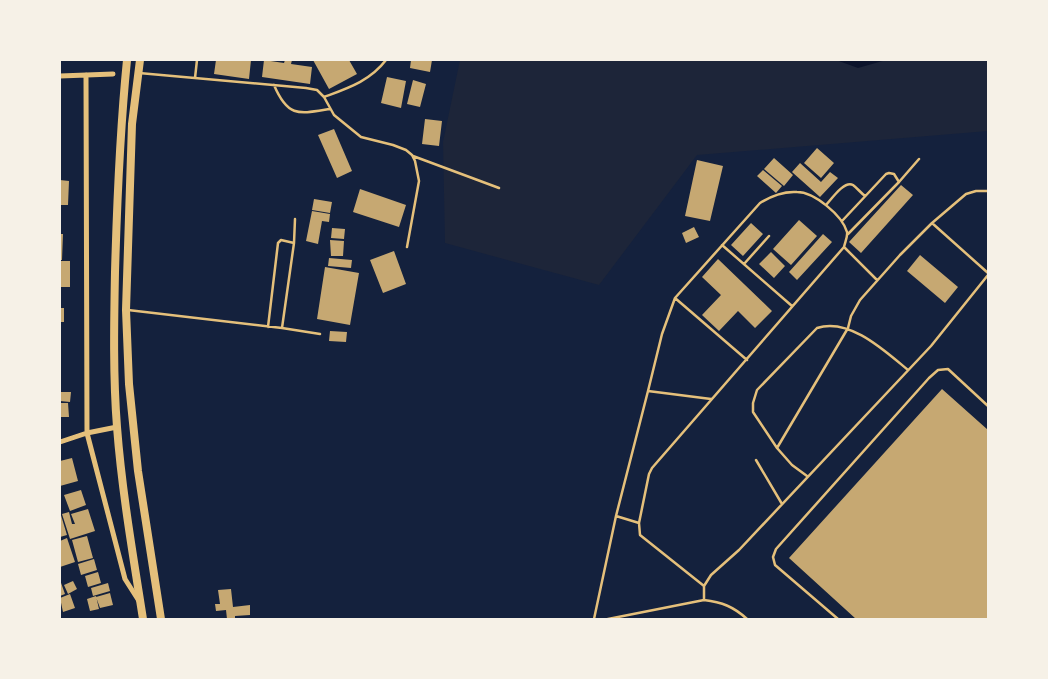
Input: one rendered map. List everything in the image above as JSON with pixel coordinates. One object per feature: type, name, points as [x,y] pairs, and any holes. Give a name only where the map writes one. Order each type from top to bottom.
[{"type":"highway","points":[[127,60],[116,216],[117,427],[126,513],[143,619]]},
{"type":"highway","points":[[140,60],[132,124],[126,310],[129,384],[137,461],[162,619]]},
{"type":"street","points":[[60,76],[113,74]]},
{"type":"street","points":[[86,76],[87,434],[125,579],[140,603]]},
{"type":"street","points":[[60,442],[117,427]]},
{"type":"lane","points":[[195,78],[197,60]]},
{"type":"lane","points":[[324,97],[353,86],[371,76],[386,60]]},
{"type":"lane","points":[[139,73],[317,90],[324,97],[334,115],[361,138],[393,145],[406,150],[412,155],[500,188]]},
{"type":"lane","points":[[274,85],[280,100],[289,109],[296,112],[331,109]]},
{"type":"lane","points":[[407,247],[419,181],[412,155]]},
{"type":"lane","points":[[704,586],[640,535],[639,523],[649,474],[652,468],[844,247],[848,234],[919,159]]},
{"type":"lane","points":[[842,221],[889,172],[894,174],[899,182]]},
{"type":"lane","points":[[826,206],[848,184],[865,196]]},
{"type":"lane","points":[[777,448],[848,328],[854,309],[877,280],[932,223],[966,194],[976,191],[988,191]]},
{"type":"lane","points":[[594,619],[616,516],[662,334],[675,298],[760,203],[771,196],[796,192],[809,194],[842,221],[848,234]]},
{"type":"lane","points":[[282,328],[294,243],[295,219]]},
{"type":"lane","points":[[704,600],[704,586],[711,575],[739,550],[908,370],[930,346],[988,274],[932,223]]},
{"type":"lane","points":[[744,264],[769,236]]},
{"type":"lane","points":[[268,327],[278,243],[281,240],[294,243]]},
{"type":"lane","points":[[722,245],[792,306]]},
{"type":"lane","points":[[844,247],[877,280]]},
{"type":"lane","points":[[675,298],[747,360]]},
{"type":"lane","points":[[126,310],[320,334]]},
{"type":"lane","points":[[807,476],[792,465],[777,448],[753,412],[753,403],[757,390],[817,328],[826,325],[848,328],[883,349],[908,370]]},
{"type":"lane","points":[[838,619],[775,565],[773,557],[776,549],[938,370],[948,369],[988,406]]},
{"type":"lane","points":[[648,391],[711,399]]},
{"type":"lane","points":[[756,460],[782,504]]},
{"type":"lane","points":[[616,516],[639,523]]},
{"type":"lane","points":[[608,619],[704,600],[719,602],[735,608],[747,619]]},
{"type":"shaded area","points":[[460,60],[988,60],[988,131],[697,155],[599,285],[445,243],[443,142]]},
{"type":"shaded area","points":[[836,60],[886,60],[858,68]]},
{"type":"building","points":[[216,60],[251,60],[249,79],[214,74]]},
{"type":"building","points":[[264,60],[284,63],[285,60],[292,60],[291,64],[312,67],[310,84],[262,77]]},
{"type":"building","points":[[313,60],[349,60],[357,74],[329,89]]},
{"type":"building","points":[[411,60],[432,60],[430,72],[410,68]]},
{"type":"building","points":[[387,77],[406,81],[401,108],[381,103]]},
{"type":"building","points":[[413,80],[426,84],[420,107],[407,104]]},
{"type":"building","points":[[425,119],[442,121],[439,146],[422,144]]},
{"type":"building","points":[[334,129],[352,171],[337,178],[318,135]]},
{"type":"building","points":[[817,148],[834,163],[821,178],[804,163]]},
{"type":"building","points":[[774,158],[793,175],[784,186],[764,169]]},
{"type":"building","points":[[697,160],[723,166],[710,221],[685,216]]},
{"type":"building","points":[[800,163],[821,182],[830,172],[838,178],[820,197],[792,172]]},
{"type":"building","points":[[763,170],[782,186],[776,193],[757,176]]},
{"type":"building","points":[[60,180],[69,181],[68,205],[60,205]]},
{"type":"building","points":[[901,185],[913,195],[861,253],[849,242]]},
{"type":"building","points":[[360,189],[406,205],[399,227],[353,212]]},
{"type":"building","points":[[314,199],[332,202],[330,213],[312,210]]},
{"type":"building","points":[[312,211],[330,214],[329,222],[322,221],[318,244],[306,241]]},
{"type":"building","points":[[799,220],[817,236],[791,265],[773,249]]},
{"type":"building","points":[[751,223],[763,234],[743,256],[731,245]]},
{"type":"building","points":[[694,227],[699,237],[686,243],[682,233]]},
{"type":"building","points":[[332,228],[345,229],[344,239],[331,238]]},
{"type":"building","points":[[60,234],[63,234],[62,260],[60,260]]},
{"type":"building","points":[[823,234],[832,242],[797,280],[789,272]]},
{"type":"building","points":[[330,240],[344,241],[343,256],[331,256]]},
{"type":"building","points":[[394,251],[406,284],[383,293],[370,260]]},
{"type":"building","points":[[771,252],[785,266],[774,278],[759,264]]},
{"type":"building","points":[[920,255],[958,287],[945,303],[907,271]]},
{"type":"building","points":[[329,258],[352,260],[351,268],[328,266]]},
{"type":"building","points":[[718,259],[772,311],[755,328],[738,311],[719,331],[702,315],[721,295],[702,277]]},
{"type":"building","points":[[60,261],[70,261],[70,287],[60,287]]},
{"type":"building","points":[[325,267],[359,273],[350,325],[317,319]]},
{"type":"building","points":[[60,308],[64,308],[64,322],[60,322]]},
{"type":"building","points":[[330,331],[347,332],[346,342],[329,341]]},
{"type":"building","points":[[942,389],[988,430],[988,619],[856,619],[789,558]]},
{"type":"building","points":[[60,392],[71,392],[70,402],[60,401]]},
{"type":"building","points":[[60,403],[68,403],[69,417],[60,417]]},
{"type":"building","points":[[72,458],[78,481],[60,486],[60,461]]},
{"type":"building","points":[[81,490],[86,505],[70,511],[64,495]]},
{"type":"building","points":[[88,509],[95,531],[70,539],[62,514],[69,512],[72,524],[75,524],[71,514]]},
{"type":"building","points":[[60,512],[67,535],[60,537]]},
{"type":"building","points":[[87,536],[93,558],[78,562],[72,540]]},
{"type":"building","points":[[67,538],[75,562],[60,567],[60,541]]},
{"type":"building","points":[[94,559],[97,570],[81,575],[78,564]]},
{"type":"building","points":[[98,572],[101,583],[88,587],[85,576]]},
{"type":"building","points":[[60,580],[65,594],[60,596]]},
{"type":"building","points":[[73,581],[77,589],[68,594],[64,585]]},
{"type":"building","points":[[108,583],[110,591],[93,596],[91,588]]},
{"type":"building","points":[[231,589],[233,607],[250,605],[250,615],[235,616],[235,619],[227,619],[226,610],[216,611],[215,604],[220,604],[218,590]]},
{"type":"building","points":[[110,593],[113,605],[100,608],[96,597]]},
{"type":"building","points":[[70,594],[75,608],[63,612],[60,598]]},
{"type":"building","points":[[96,596],[99,609],[90,611],[87,599]]}]
